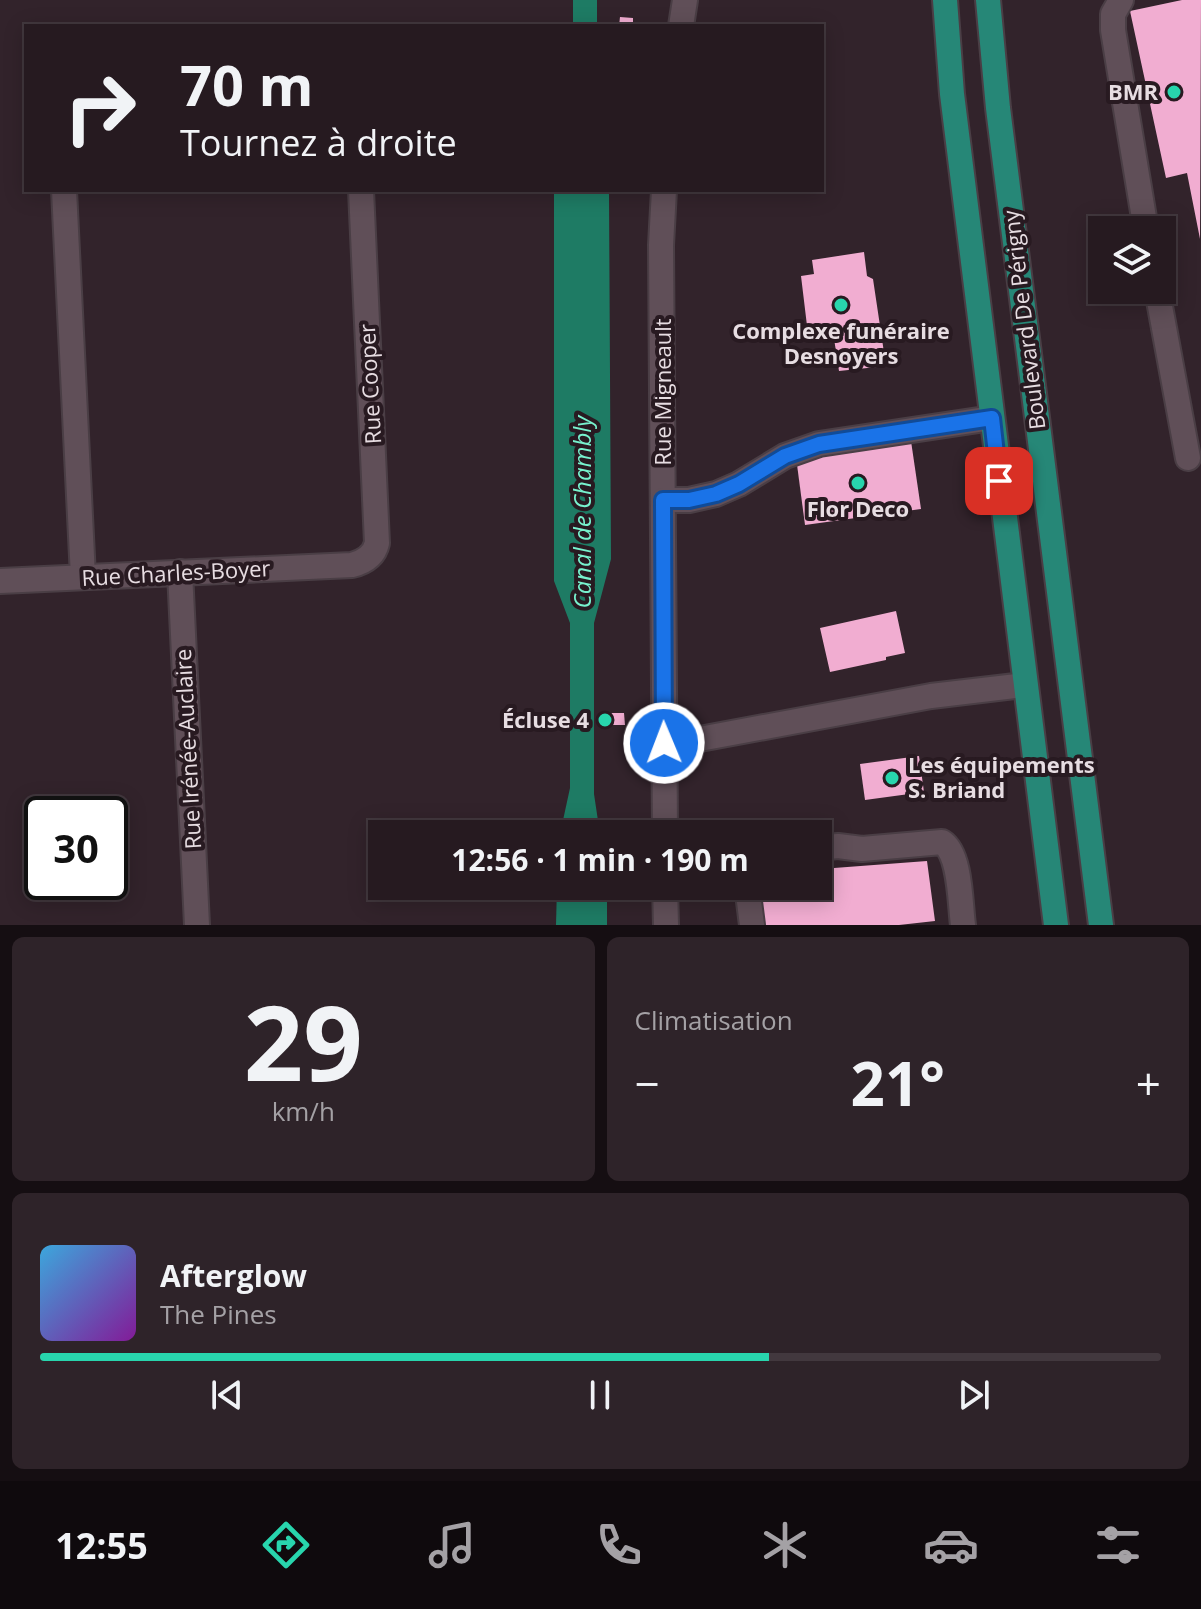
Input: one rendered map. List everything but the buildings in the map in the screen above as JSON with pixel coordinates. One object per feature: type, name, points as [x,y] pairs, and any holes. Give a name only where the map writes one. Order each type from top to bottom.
[{"type":"main road","name":"Boulevard De Périgny","points":[[945,0],[951,81],[1056,925]]},
{"type":"main road","name":"Boulevard De Périgny","points":[[988,0],[998,108],[1101,925]]},
{"type":"street","points":[[681,24],[685,0]]},
{"type":"street","points":[[1121,0],[1113,14],[1113,30],[1144,216]]},
{"type":"street","points":[[64,192],[83,577]]},
{"type":"street","name":"Rue Cooper","points":[[352,565],[369,557],[377,543],[361,192]]},
{"type":"street","name":"Rue Migneault","points":[[664,192],[661,245],[665,820]]},
{"type":"street","points":[[1160,304],[1188,458]]},
{"type":"street","points":[[663,500],[689,500],[716,494],[785,456],[819,444],[992,418]]},
{"type":"street","name":"Rue Charles-Boyer","points":[[0,581],[352,565]]},
{"type":"street","name":"Rue Irénée-Auclaire","points":[[180,572],[197,925]]},
{"type":"street","points":[[664,743],[931,696],[1024,685]]},
{"type":"street","points":[[832,847],[862,849],[942,842],[948,846],[955,861],[963,925]]},
{"type":"street","points":[[665,900],[666,925]]},
{"type":"street","points":[[749,900],[752,925]]},
{"type":"water","points":[[573,0],[597,0],[597,24],[573,24]]},
{"type":"water","name":"Canal de Chambly","points":[[554,192],[609,192],[611,559],[594,623],[594,794],[598,820],[563,820],[570,788],[570,623],[554,581]]},
{"type":"water","points":[[557,900],[607,900],[607,925],[556,925]]},
{"type":"place","name":"BMR","points":[[1174,92]]},
{"type":"place","name":"Complexe funéraire Desnoyers","points":[[841,305]]},
{"type":"place","name":"Flor Deco","points":[[858,483]]},
{"type":"place","name":"Écluse 4","points":[[605,720]]},
{"type":"place","name":"Les équipements S. Briand","points":[[892,778]]},
{"type":"route","points":[[664,743],[663,500],[689,500],[716,494],[785,456],[819,444],[992,418],[999,481]]}]
